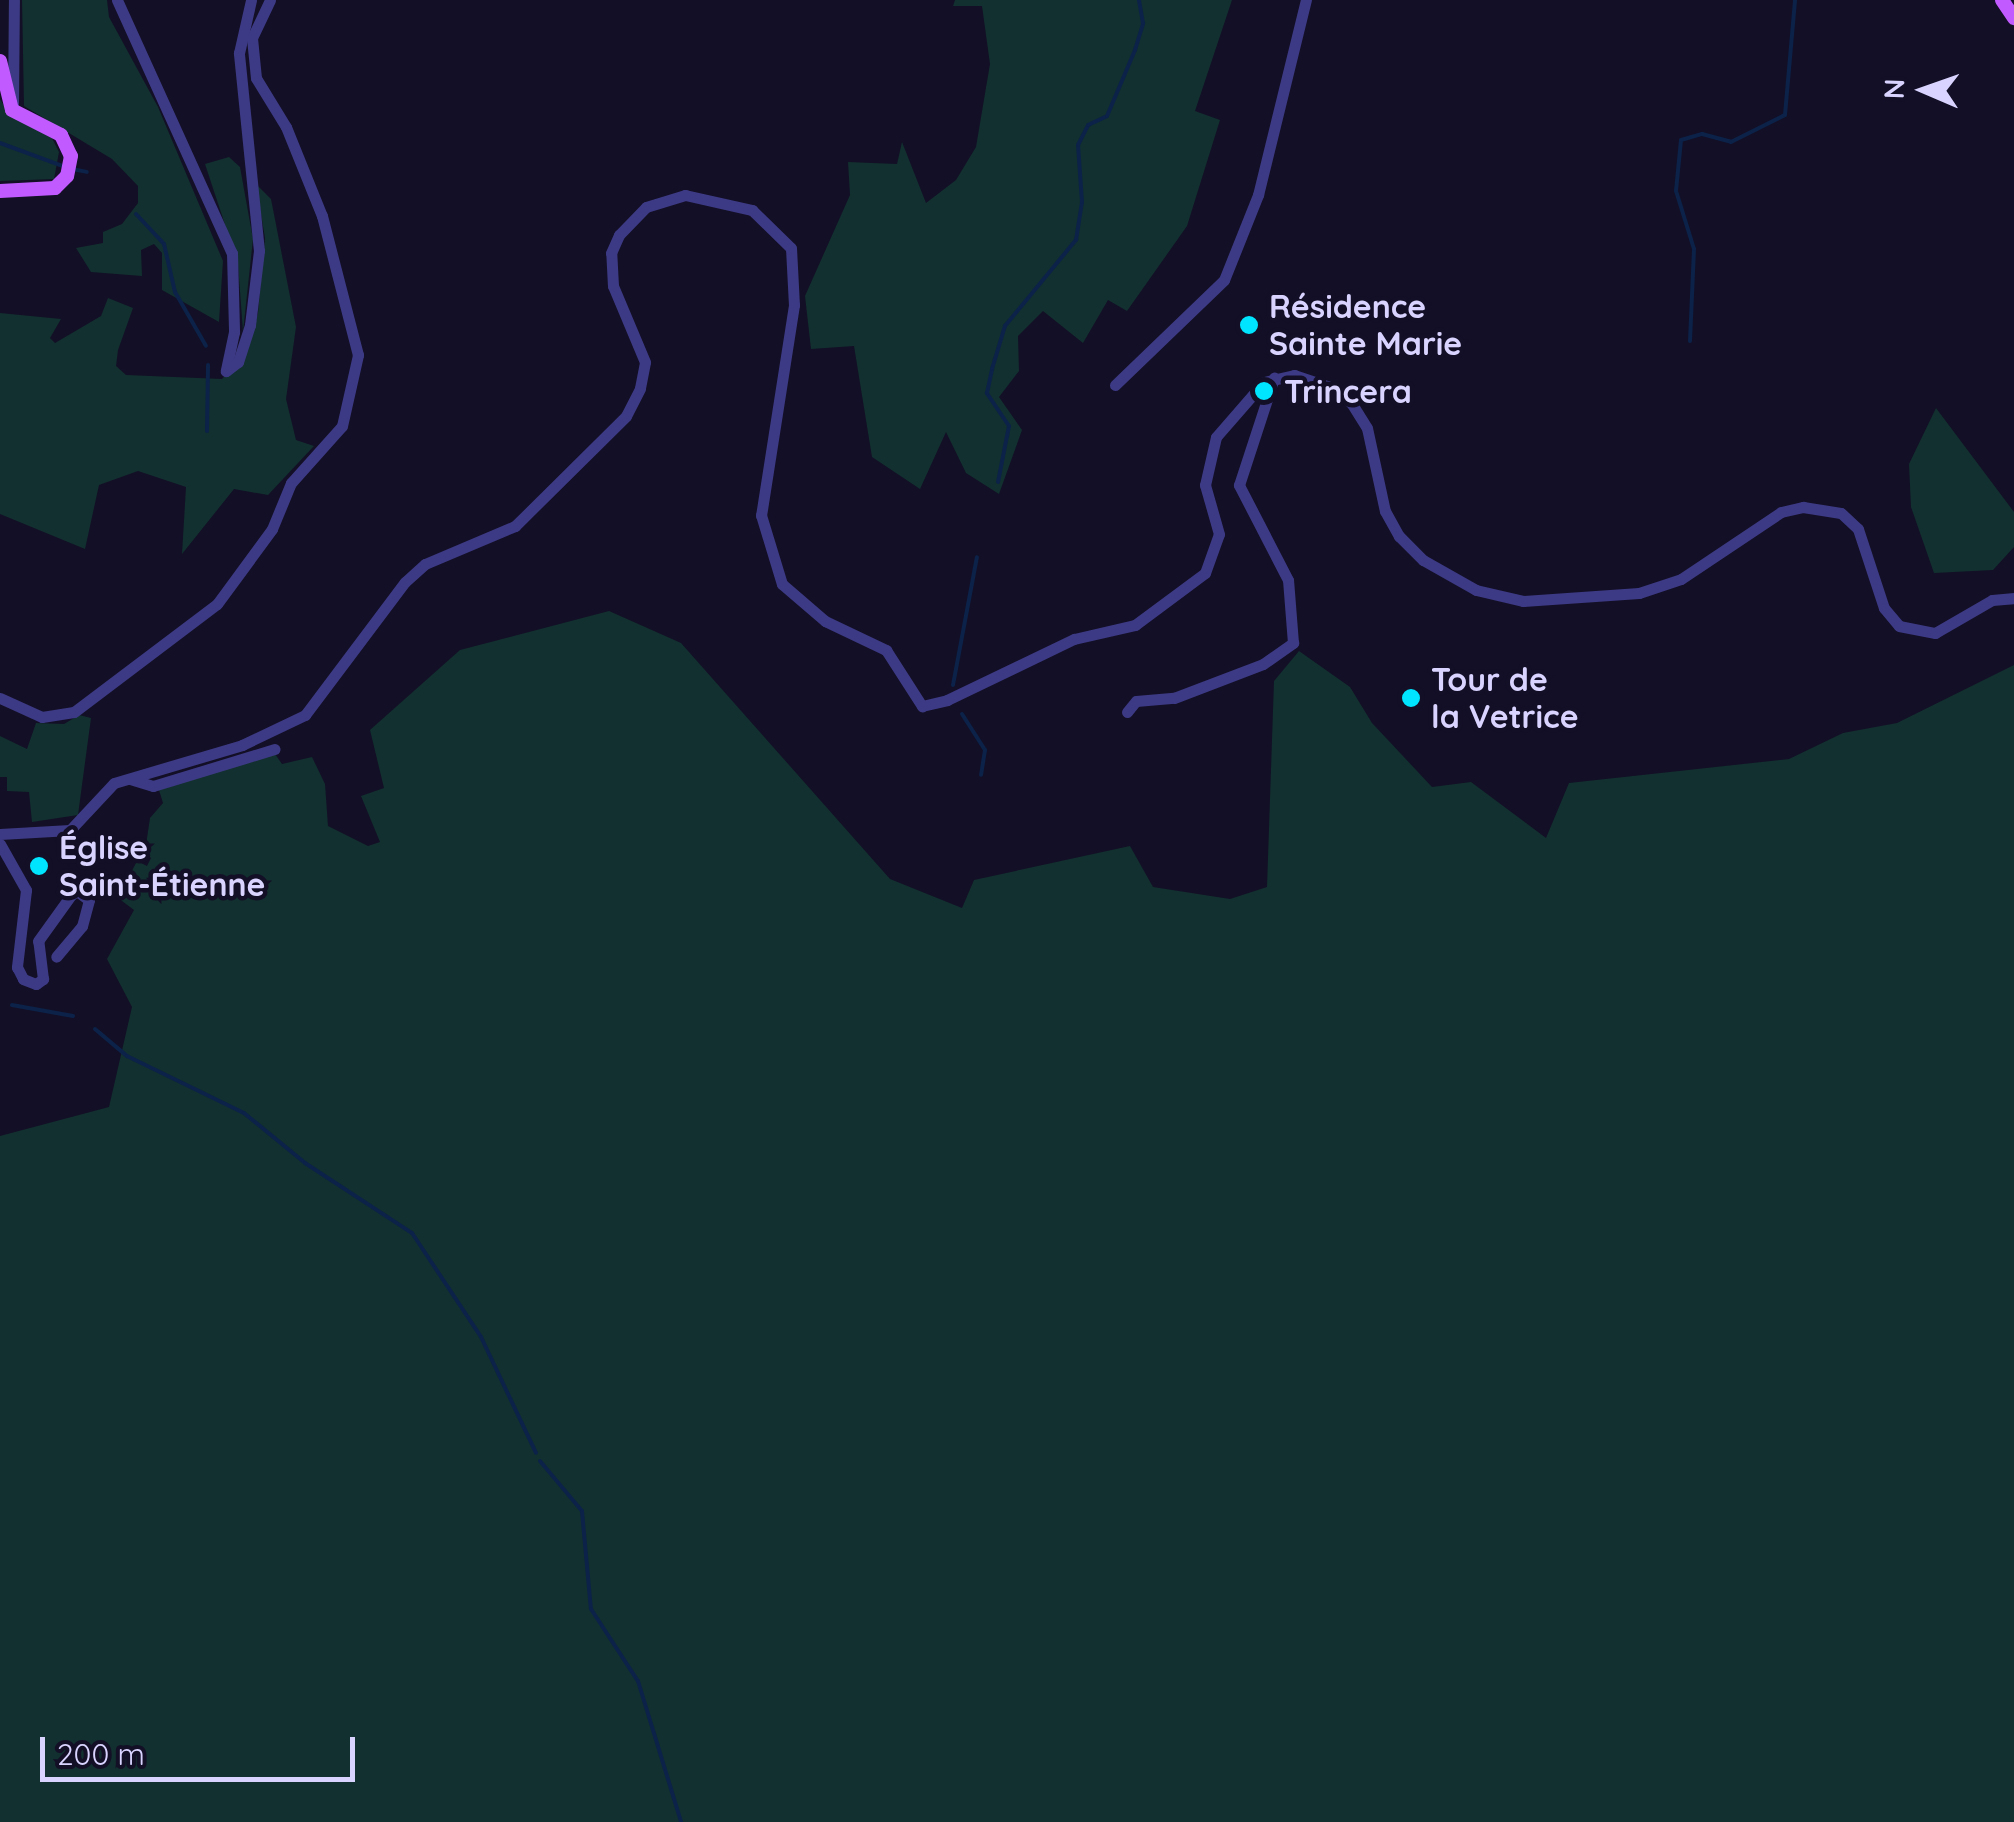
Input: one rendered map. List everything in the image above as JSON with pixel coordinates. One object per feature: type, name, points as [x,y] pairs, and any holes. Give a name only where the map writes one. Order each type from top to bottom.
[{"type":"main road","points":[[2002,0],[2014,18]]},
{"type":"main road","points":[[0,61],[12,110],[60,135],[71,156],[66,176],[54,188],[0,192]]},
{"type":"street","points":[[12,110],[14,0]]},
{"type":"street","points":[[116,0],[232,253],[234,332],[226,371],[238,362],[250,325],[259,251],[239,63],[250,0]]},
{"type":"street","points":[[0,698],[42,717],[74,712],[217,604],[272,529],[291,483],[342,426],[358,355],[322,216],[286,127],[256,78],[252,38],[268,0]]},
{"type":"street","points":[[1115,385],[1224,280],[1258,194],[1306,0]]},
{"type":"street","points":[[0,834],[70,830],[114,783],[242,746],[306,715],[405,582],[425,564],[515,526],[626,416],[645,362],[614,286],[612,254],[619,235],[664,197],[684,194],[752,210],[790,248],[790,341],[762,485],[767,551],[801,605],[886,650],[922,706],[947,700],[1074,639],[1136,625],[1206,573],[1219,534],[1205,485],[1206,462],[1231,416],[1274,378],[1312,378],[1352,404],[1366,428],[1385,511],[1399,536],[1423,560],[1476,590],[1523,601],[1639,593],[1682,579],[1781,512],[1826,507],[1858,529],[1884,608],[1898,626],[1935,633],[1992,600],[2014,598]]},
{"type":"street","points":[[1126,712],[1136,702],[1174,698],[1274,659],[1293,643],[1288,580],[1239,484],[1274,378]]},
{"type":"street","points":[[130,779],[152,786],[275,749]]},
{"type":"street","points":[[0,844],[27,894],[17,968],[32,984],[44,976],[38,941],[71,895],[78,891],[90,900],[82,926],[56,957]]},
{"type":"green space","points":[[22,0],[107,0],[109,17],[158,107],[223,261],[219,322],[162,290],[162,253],[154,244],[141,250],[142,276],[91,272],[76,248],[103,243],[103,232],[122,224],[138,203],[138,186],[112,159],[24,106]]},
{"type":"green space","points":[[955,0],[1232,0],[1195,111],[1220,120],[1187,226],[1127,311],[1108,300],[1083,343],[1043,311],[1018,336],[1019,371],[999,397],[1022,430],[999,494],[966,473],[946,432],[920,489],[872,457],[854,346],[811,349],[805,296],[850,195],[848,162],[897,164],[902,142],[926,203],[956,180],[976,147],[990,64],[982,6],[953,6]]},
{"type":"green space","points":[[0,99],[10,116],[52,138],[59,152],[54,179],[0,181]]},
{"type":"green space","points":[[229,157],[240,167],[253,239],[243,332],[238,264],[205,164]]},
{"type":"green space","points":[[256,184],[271,199],[296,327],[286,399],[296,440],[314,446],[268,495],[234,489],[182,554],[186,487],[138,471],[99,485],[85,549],[0,514],[0,313],[61,319],[50,338],[55,343],[101,316],[108,298],[133,308],[116,366],[126,375],[222,379],[247,352],[258,313],[265,238]]},
{"type":"green space","points":[[1936,408],[2014,512],[2014,547],[1993,570],[1934,573],[1911,507],[1909,464]]},
{"type":"green space","points":[[609,611],[681,643],[890,879],[962,908],[974,880],[1130,846],[1153,887],[1230,899],[1267,887],[1274,681],[1299,651],[1350,687],[1372,723],[1432,787],[1471,782],[1546,838],[1569,783],[1789,759],[1843,733],[1897,723],[2014,665],[2014,1822],[0,1822],[0,1136],[109,1107],[132,1007],[107,959],[134,910],[118,898],[137,861],[147,866],[151,858],[145,852],[150,818],[163,803],[159,790],[275,754],[282,764],[312,757],[325,784],[328,826],[368,846],[380,842],[361,796],[384,788],[370,730],[460,650]]},
{"type":"green space","points":[[79,715],[91,718],[78,815],[32,822],[29,792],[7,791],[7,777],[0,777],[0,736],[27,749],[36,723],[64,724]]},
{"type":"waterway","points":[[998,482],[1009,426],[987,393],[992,369],[1005,326],[1076,240],[1082,202],[1078,145],[1088,125],[1107,116],[1135,50],[1143,23],[1139,0]]},
{"type":"waterway","points":[[1690,341],[1694,249],[1676,191],[1681,140],[1702,134],[1731,142],[1785,115],[1795,0]]},
{"type":"waterway","points":[[0,143],[63,166]]},
{"type":"waterway","points":[[72,169],[87,172]]},
{"type":"waterway","points":[[136,214],[164,244],[175,292],[206,346]]},
{"type":"waterway","points":[[207,431],[208,365]]},
{"type":"waterway","points":[[953,685],[977,557]]},
{"type":"waterway","points":[[962,714],[985,750],[981,775]]},
{"type":"waterway","points":[[12,1005],[73,1016]]},
{"type":"waterway","points":[[95,1029],[127,1056],[244,1113],[305,1163],[412,1233],[481,1337],[536,1453]]},
{"type":"waterway","points":[[540,1461],[582,1511],[591,1609],[638,1681],[681,1822]]},
{"type":"place","name":"Résidence Sainte Marie","points":[[1249,325]]},
{"type":"place","name":"Trincera","points":[[1264,391]]},
{"type":"place","name":"Tour de la Vetrice","points":[[1411,698]]},
{"type":"place","name":"Église Saint-Étienne","points":[[39,866]]}]
